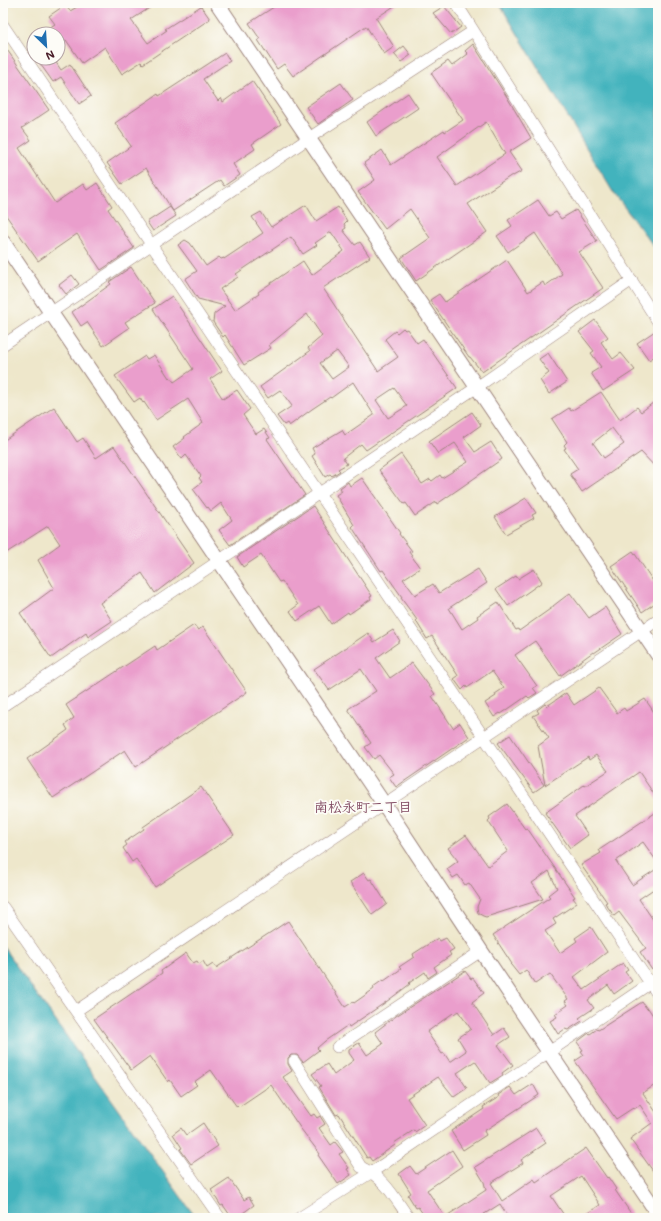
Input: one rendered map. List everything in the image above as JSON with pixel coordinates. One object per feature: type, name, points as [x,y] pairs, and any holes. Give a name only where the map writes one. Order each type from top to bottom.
[{"type":"street","points":[[217,3],[658,655]]},
{"type":"street","points":[[456,3],[658,322]]},
{"type":"street","points":[[3,25],[484,737],[654,980],[658,995]]},
{"type":"street","points":[[3,345],[309,138],[473,32]]},
{"type":"street","points":[[3,242],[384,804],[658,1214]]},
{"type":"street","points":[[3,706],[477,387],[632,280]]},
{"type":"street","points":[[76,1011],[658,620]]},
{"type":"street","points":[[3,907],[220,1218]]},
{"type":"street","points":[[337,1048],[481,951]]},
{"type":"street","points":[[299,1218],[372,1172],[654,980]]},
{"type":"street","points":[[294,1061],[361,1167],[372,1172],[384,1182],[409,1218]]},
{"type":"water","points":[[499,3],[658,3],[658,252],[613,192]]},
{"type":"water","points":[[3,947],[196,1218],[3,1218]]},
{"type":"building","points":[[84,3],[157,3],[131,20],[148,43],[167,30],[165,29],[201,6],[210,19],[143,64],[141,62],[122,74],[105,47],[82,63],[66,40],[66,26],[52,26],[55,24],[49,16],[65,5],[70,11]]},
{"type":"building","points":[[280,3],[399,3],[376,18],[394,47],[384,54],[366,26],[293,76],[284,64],[277,69],[249,23]]},
{"type":"building","points":[[444,6],[461,27],[451,34],[433,13]]},
{"type":"building","points":[[3,44],[49,110],[22,128],[31,140],[19,148],[55,203],[83,184],[87,190],[97,183],[112,206],[108,209],[134,248],[101,270],[77,234],[38,261],[3,211],[3,194],[8,191],[3,183],[3,174],[7,171],[3,165]]},
{"type":"building","points":[[473,44],[531,138],[509,152],[522,171],[513,176],[512,175],[468,204],[487,232],[416,281],[401,258],[430,238],[410,209],[385,229],[358,192],[375,180],[364,163],[382,150],[391,165],[444,130],[445,132],[463,120],[431,73],[448,61],[452,66],[468,54],[465,51]],"holes":[[[486,122],[505,154],[457,186],[437,157]]]},
{"type":"building","points":[[404,46],[411,55],[401,62],[394,54]]},
{"type":"building","points":[[225,53],[230,61],[203,79],[218,101],[221,98],[223,102],[252,81],[281,124],[252,144],[255,149],[233,164],[240,175],[224,186],[220,180],[173,211],[146,168],[122,184],[107,163],[131,146],[115,123],[158,94],[159,96]]},
{"type":"building","points":[[70,64],[91,96],[79,104],[61,77],[53,82],[42,66],[58,66],[61,70]]},
{"type":"building","points":[[341,83],[353,100],[318,124],[306,107]]},
{"type":"building","points":[[408,93],[418,108],[376,136],[367,122]]},
{"type":"building","points":[[538,200],[549,216],[556,212],[561,219],[576,210],[597,241],[579,252],[603,288],[482,372],[469,357],[430,300],[439,294],[445,302],[507,260],[528,292],[543,282],[545,286],[562,274],[535,233],[508,252],[497,236],[512,226],[508,220]]},
{"type":"building","points":[[306,205],[316,221],[338,207],[347,221],[344,224],[346,228],[343,230],[355,245],[360,242],[370,257],[323,288],[378,371],[398,357],[385,339],[395,331],[397,333],[403,328],[405,330],[407,329],[417,343],[423,339],[457,388],[366,450],[361,444],[343,458],[347,464],[338,469],[340,471],[332,476],[330,474],[325,477],[312,456],[315,454],[312,448],[342,430],[345,435],[374,415],[353,382],[289,426],[287,423],[284,425],[277,416],[292,406],[280,390],[268,398],[260,387],[310,351],[308,348],[322,336],[307,314],[269,345],[271,348],[244,365],[225,335],[223,337],[213,322],[214,314],[225,306],[198,299],[185,279],[197,271],[178,245],[185,240],[190,243],[206,266],[219,257],[224,259],[263,233],[252,217],[261,212],[271,227]],"holes":[[[331,232],[344,251],[312,275],[303,261],[235,310],[220,289],[238,277],[236,274],[291,237],[303,254],[317,245],[315,243]],[[337,351],[349,367],[332,379],[320,363]],[[394,388],[407,406],[388,418],[376,400]]]},
{"type":"building","points":[[170,207],[176,216],[153,231],[147,222]]},
{"type":"building","points":[[131,267],[155,303],[125,322],[129,328],[103,346],[87,322],[81,326],[72,312],[111,284],[109,282]]},
{"type":"building","points":[[72,275],[79,284],[66,294],[59,285]]},
{"type":"building","points":[[172,296],[222,371],[210,379],[223,399],[237,390],[250,409],[243,415],[256,434],[264,429],[270,438],[267,439],[305,495],[230,545],[219,530],[232,520],[221,503],[211,511],[208,507],[207,508],[193,489],[202,482],[199,478],[201,476],[186,455],[182,459],[173,447],[203,423],[188,399],[156,420],[140,398],[134,402],[115,376],[145,356],[147,359],[154,355],[169,378],[170,377],[174,382],[193,369],[153,309]]},
{"type":"building","points":[[595,320],[608,337],[601,342],[613,359],[621,353],[635,370],[603,391],[591,373],[601,367],[591,353],[594,351],[579,332]]},
{"type":"building","points":[[658,329],[658,354],[649,360],[637,343]]},
{"type":"building","points":[[548,353],[567,382],[549,394],[540,380],[549,373],[539,359]]},
{"type":"building","points":[[601,392],[620,420],[637,407],[641,412],[658,399],[658,470],[641,452],[582,492],[570,474],[578,469],[564,449],[566,448],[564,445],[567,442],[552,419],[569,408],[571,411]],"holes":[[[612,428],[624,444],[604,458],[593,443]]]},
{"type":"building","points":[[54,407],[77,442],[83,438],[96,458],[114,446],[194,563],[155,593],[142,573],[100,603],[112,621],[88,637],[86,633],[51,658],[20,613],[54,588],[38,560],[60,544],[48,526],[3,555],[3,441]]},
{"type":"building","points":[[472,412],[481,425],[464,437],[475,452],[491,442],[502,459],[437,504],[436,502],[415,516],[406,503],[404,504],[379,470],[401,454],[422,484],[430,479],[432,481],[440,475],[442,478],[468,462],[455,443],[438,454],[429,441]]},
{"type":"building","points":[[362,478],[412,551],[409,552],[420,568],[403,579],[415,595],[433,584],[439,593],[478,569],[487,583],[449,608],[462,629],[478,618],[477,616],[498,602],[516,630],[518,629],[519,631],[570,593],[589,618],[605,607],[622,634],[594,653],[593,652],[560,676],[535,641],[515,655],[537,686],[533,688],[537,693],[529,698],[527,696],[501,714],[500,713],[494,717],[485,703],[496,696],[495,694],[504,688],[492,671],[467,688],[466,686],[462,690],[454,679],[458,676],[457,674],[432,636],[427,639],[416,621],[417,620],[401,598],[402,597],[383,570],[381,571],[352,527],[354,525],[336,495],[342,491],[340,488],[348,482],[350,486]]},
{"type":"building","points":[[526,498],[536,513],[532,515],[534,518],[506,534],[495,517]]},
{"type":"building","points":[[313,506],[372,596],[370,597],[371,599],[331,624],[319,606],[297,621],[290,611],[298,605],[282,581],[279,582],[261,555],[243,567],[237,557]]},
{"type":"building","points":[[633,551],[653,581],[658,578],[658,601],[642,612],[611,566]]},
{"type":"building","points":[[534,569],[542,582],[508,606],[496,589],[516,576],[518,579]]},
{"type":"building","points":[[194,625],[198,630],[203,627],[247,692],[136,767],[125,750],[53,798],[27,759],[68,730],[65,725],[74,718],[66,705],[155,646],[157,650]]},
{"type":"building","points":[[393,630],[400,641],[376,658],[390,678],[412,663],[435,694],[432,696],[453,728],[460,723],[469,737],[396,787],[389,777],[394,774],[379,755],[374,759],[365,747],[371,743],[348,709],[376,691],[361,669],[329,690],[314,669],[368,633],[374,642]]},
{"type":"building","points":[[599,688],[617,713],[624,708],[626,711],[645,699],[658,718],[658,800],[639,772],[575,816],[588,835],[570,848],[545,813],[584,785],[585,786],[608,771],[596,755],[589,760],[588,757],[545,785],[538,746],[549,738],[533,716],[539,713],[537,710],[545,704],[547,706],[566,693],[574,705]]},
{"type":"building","points":[[510,735],[544,785],[534,792],[498,743]]},
{"type":"building","points":[[201,787],[234,835],[155,887],[136,859],[132,862],[123,848],[127,845],[125,842],[144,829],[143,827]]},
{"type":"building","points":[[507,804],[525,829],[527,828],[575,897],[573,898],[577,903],[553,919],[556,924],[545,931],[560,953],[577,941],[575,938],[591,927],[607,952],[574,977],[584,990],[623,963],[628,970],[625,972],[632,981],[614,994],[608,985],[588,1000],[594,1008],[579,1018],[582,1021],[568,1030],[565,1029],[558,1034],[550,1021],[557,1017],[555,1014],[568,1005],[565,1001],[568,999],[550,974],[535,984],[526,970],[519,975],[511,965],[512,964],[493,935],[550,897],[548,895],[557,888],[549,871],[532,883],[543,899],[486,917],[478,913],[477,907],[480,899],[469,883],[465,885],[458,875],[453,878],[447,869],[458,861],[448,848],[466,835],[488,866],[508,851],[488,821],[490,819],[489,817]]},
{"type":"building","points":[[658,811],[658,863],[643,842],[616,861],[632,885],[658,868],[658,886],[639,899],[658,927],[658,965],[652,970],[640,952],[646,948],[619,912],[614,916],[605,903],[607,902],[581,865],[601,853],[599,850]]},
{"type":"building","points":[[364,873],[369,880],[371,879],[387,904],[372,915],[350,882]]},
{"type":"building","points":[[288,921],[345,1007],[353,1002],[354,1003],[374,989],[373,987],[401,969],[399,967],[414,957],[413,954],[438,938],[440,941],[446,938],[454,949],[449,952],[451,955],[434,967],[437,972],[428,978],[425,972],[386,1002],[325,1041],[317,1048],[319,1050],[303,1062],[297,1055],[291,1055],[288,1058],[288,1064],[292,1071],[283,1077],[311,1116],[314,1114],[317,1118],[320,1116],[325,1124],[319,1128],[331,1145],[335,1142],[343,1152],[339,1154],[349,1168],[347,1169],[351,1175],[338,1184],[318,1155],[320,1154],[271,1085],[237,1107],[211,1070],[194,1082],[197,1085],[181,1096],[170,1080],[168,1082],[150,1056],[131,1070],[94,1019],[162,973],[161,971],[186,953],[193,963],[197,961],[199,964],[203,961],[207,968],[213,964],[216,968]]},
{"type":"building","points":[[465,971],[471,979],[473,978],[484,993],[472,1002],[494,1035],[504,1028],[510,1037],[498,1045],[513,1065],[502,1073],[503,1075],[490,1083],[475,1061],[457,1073],[467,1088],[454,1097],[438,1077],[407,1098],[425,1125],[394,1143],[395,1145],[372,1161],[369,1157],[367,1158],[339,1114],[336,1115],[319,1087],[321,1086],[312,1074],[327,1064],[334,1075],[354,1060],[349,1053],[349,1049],[359,1043],[367,1055],[383,1044],[375,1032],[396,1016]],"holes":[[[458,1011],[471,1029],[458,1038],[466,1051],[450,1062],[444,1053],[442,1054],[427,1032]]]},
{"type":"building","points":[[642,1002],[658,1023],[658,1083],[643,1093],[658,1115],[658,1178],[630,1139],[652,1123],[640,1105],[616,1119],[575,1061],[584,1055],[581,1051],[583,1050],[577,1042],[589,1033],[590,1034],[597,1029],[600,1029]]},
{"type":"building","points":[[533,1084],[539,1095],[484,1131],[486,1135],[463,1150],[451,1131],[484,1109],[483,1107],[499,1097],[498,1095],[510,1087],[516,1095]]},
{"type":"building","points":[[203,1123],[218,1146],[191,1164],[180,1149],[182,1148],[173,1134],[181,1128],[186,1135]]},
{"type":"building","points":[[536,1128],[546,1143],[521,1160],[523,1163],[491,1183],[502,1201],[534,1179],[536,1182],[586,1148],[607,1178],[608,1177],[634,1218],[580,1218],[600,1205],[581,1176],[551,1196],[566,1218],[509,1218],[500,1204],[478,1218],[426,1218],[418,1207],[416,1208],[408,1195],[411,1193],[399,1174],[410,1166],[416,1174],[452,1150],[462,1166],[427,1190],[445,1217],[486,1190],[484,1182],[475,1167]]},
{"type":"building","points":[[229,1178],[244,1200],[249,1197],[254,1205],[236,1218],[232,1218],[223,1205],[221,1206],[211,1190]]},
{"type":"district","name":"南松永町二丁目","points":[[363,806]]}]
